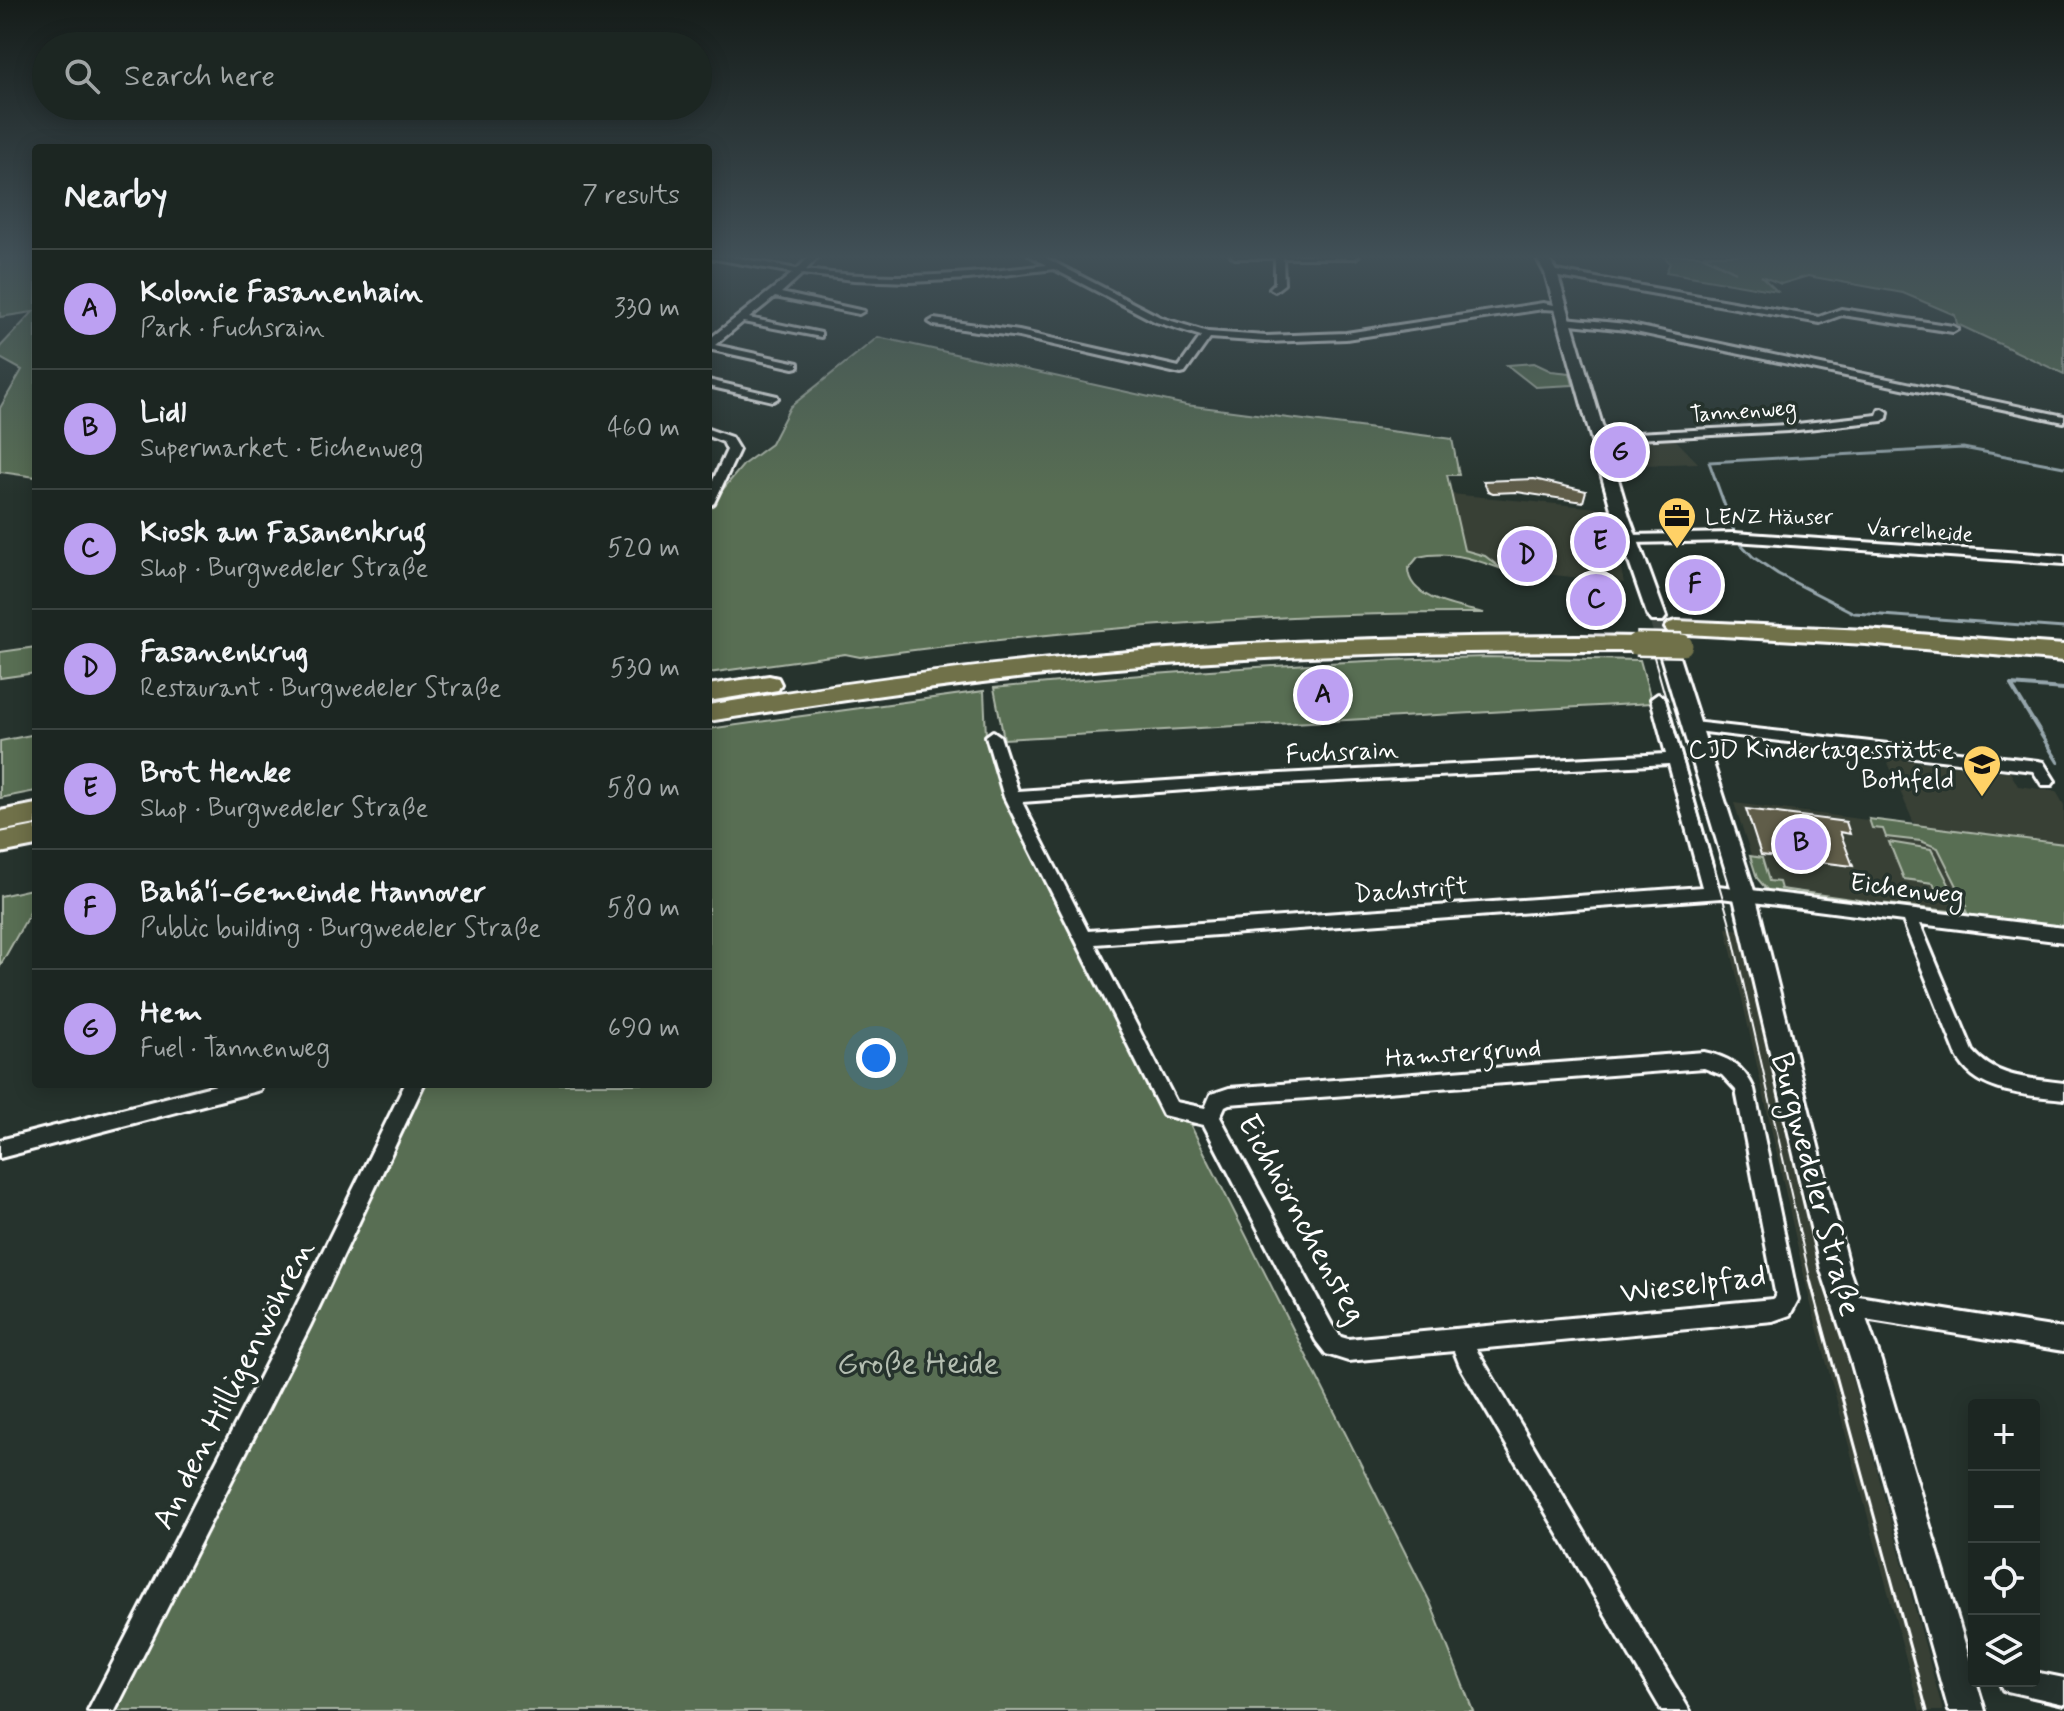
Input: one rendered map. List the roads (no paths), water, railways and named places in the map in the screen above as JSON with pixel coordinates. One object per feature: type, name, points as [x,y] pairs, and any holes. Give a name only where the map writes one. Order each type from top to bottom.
[{"type":"highway","points":[[712,692],[998,653],[1170,639],[1378,628],[1672,637],[2064,669]]},
{"type":"highway","points":[[712,712],[898,685],[1173,656],[1633,635]]},
{"type":"highway","points":[[1672,637],[1853,636],[2064,653]]},
{"type":"highway","points":[[0,821],[32,815]]},
{"type":"highway","points":[[0,843],[32,837]]},
{"type":"main road","name":"Burgwedeler Straße","points":[[1569,335],[1630,539],[1672,637],[1693,727],[1744,894],[1806,1157],[1846,1305],[1964,1671],[1967,1711]]},
{"type":"street","points":[[1023,335],[1181,371],[1207,335],[1266,339],[1354,335]]},
{"type":"street","points":[[1663,335],[2064,419]]},
{"type":"street","points":[[712,346],[794,365]]},
{"type":"street","points":[[712,384],[773,398]]},
{"type":"street","name":"Tannenweg","points":[[1599,438],[1802,427],[1882,418],[1883,412]]},
{"type":"street","points":[[712,433],[725,437],[733,450],[712,495]]},
{"type":"street","name":"Varrelheide","points":[[1630,539],[1734,537],[2064,560]]},
{"type":"street","points":[[1658,699],[1712,893]]},
{"type":"street","points":[[1693,727],[2038,766],[2047,781]]},
{"type":"street","name":"Eichhörnchensteg","points":[[993,736],[1012,797],[1170,1109],[1210,1118],[1324,1333],[1334,1346],[1348,1350],[1462,1341]]},
{"type":"street","name":"Fuchsrain","points":[[1012,797],[1272,779],[1675,759]]},
{"type":"street","name":"Dachstrift","points":[[1082,938],[1712,893],[1744,894]]},
{"type":"street","name":"Eichenweg","points":[[1744,894],[2064,935]]},
{"type":"street","points":[[1908,914],[1966,1056],[1974,1068],[2000,1082],[2064,1091]]},
{"type":"street","name":"Hamstergrund","points":[[1210,1118],[1218,1100],[1229,1096],[1704,1060],[1731,1069]]},
{"type":"street","name":"Wieselpfad","points":[[1462,1341],[1782,1307],[1787,1300],[1786,1290],[1745,1089],[1731,1069]]},
{"type":"street","points":[[0,1149],[237,1088]]},
{"type":"street","name":"An den Hilligenwöhren","points":[[101,1711],[302,1318],[413,1088]]},
{"type":"street","points":[[1846,1305],[2064,1340]]},
{"type":"street","points":[[1462,1341],[1468,1358],[1677,1711]]},
{"type":"street","points":[[2040,1686],[2064,1691]]},
{"type":"waterway","points":[[1734,531],[1709,462],[1963,448],[2064,467]]},
{"type":"waterway","points":[[1740,543],[1753,557],[1778,574],[1854,613],[2064,628]]},
{"type":"waterway","points":[[2058,762],[2011,685],[2064,689]]},
{"type":"tunnel","points":[[1657,617],[1669,654]]},
{"type":"tunnel","points":[[1669,652],[1670,657]]},
{"type":"tram line","points":[[1654,657],[1729,920],[1810,1278]]},
{"type":"tram line","points":[[1809,1276],[1927,1711]]},
{"type":"place","name":"Hem","points":[[1620,452]]},
{"type":"place","name":"Brot Henke","points":[[1600,542]]},
{"type":"place","name":"LENZ Häuser","points":[[1677,550]]},
{"type":"place","name":"Fasanenkrug","points":[[1527,556]]},
{"type":"place","name":"Bahá'í-Gemeinde Hannover","points":[[1695,585]]},
{"type":"place","name":"Kiosk am Fasanenkrug","points":[[1596,600]]},
{"type":"place","name":"Kolonie Fasanenhain","points":[[1323,695]]},
{"type":"place","name":"CJD Kindertagesstätte Bothfeld","points":[[1982,798]]},
{"type":"place","name":"Lidl","points":[[1801,844]]},
{"type":"park label","name":"Große Heide","points":[[918,1362]]}]
